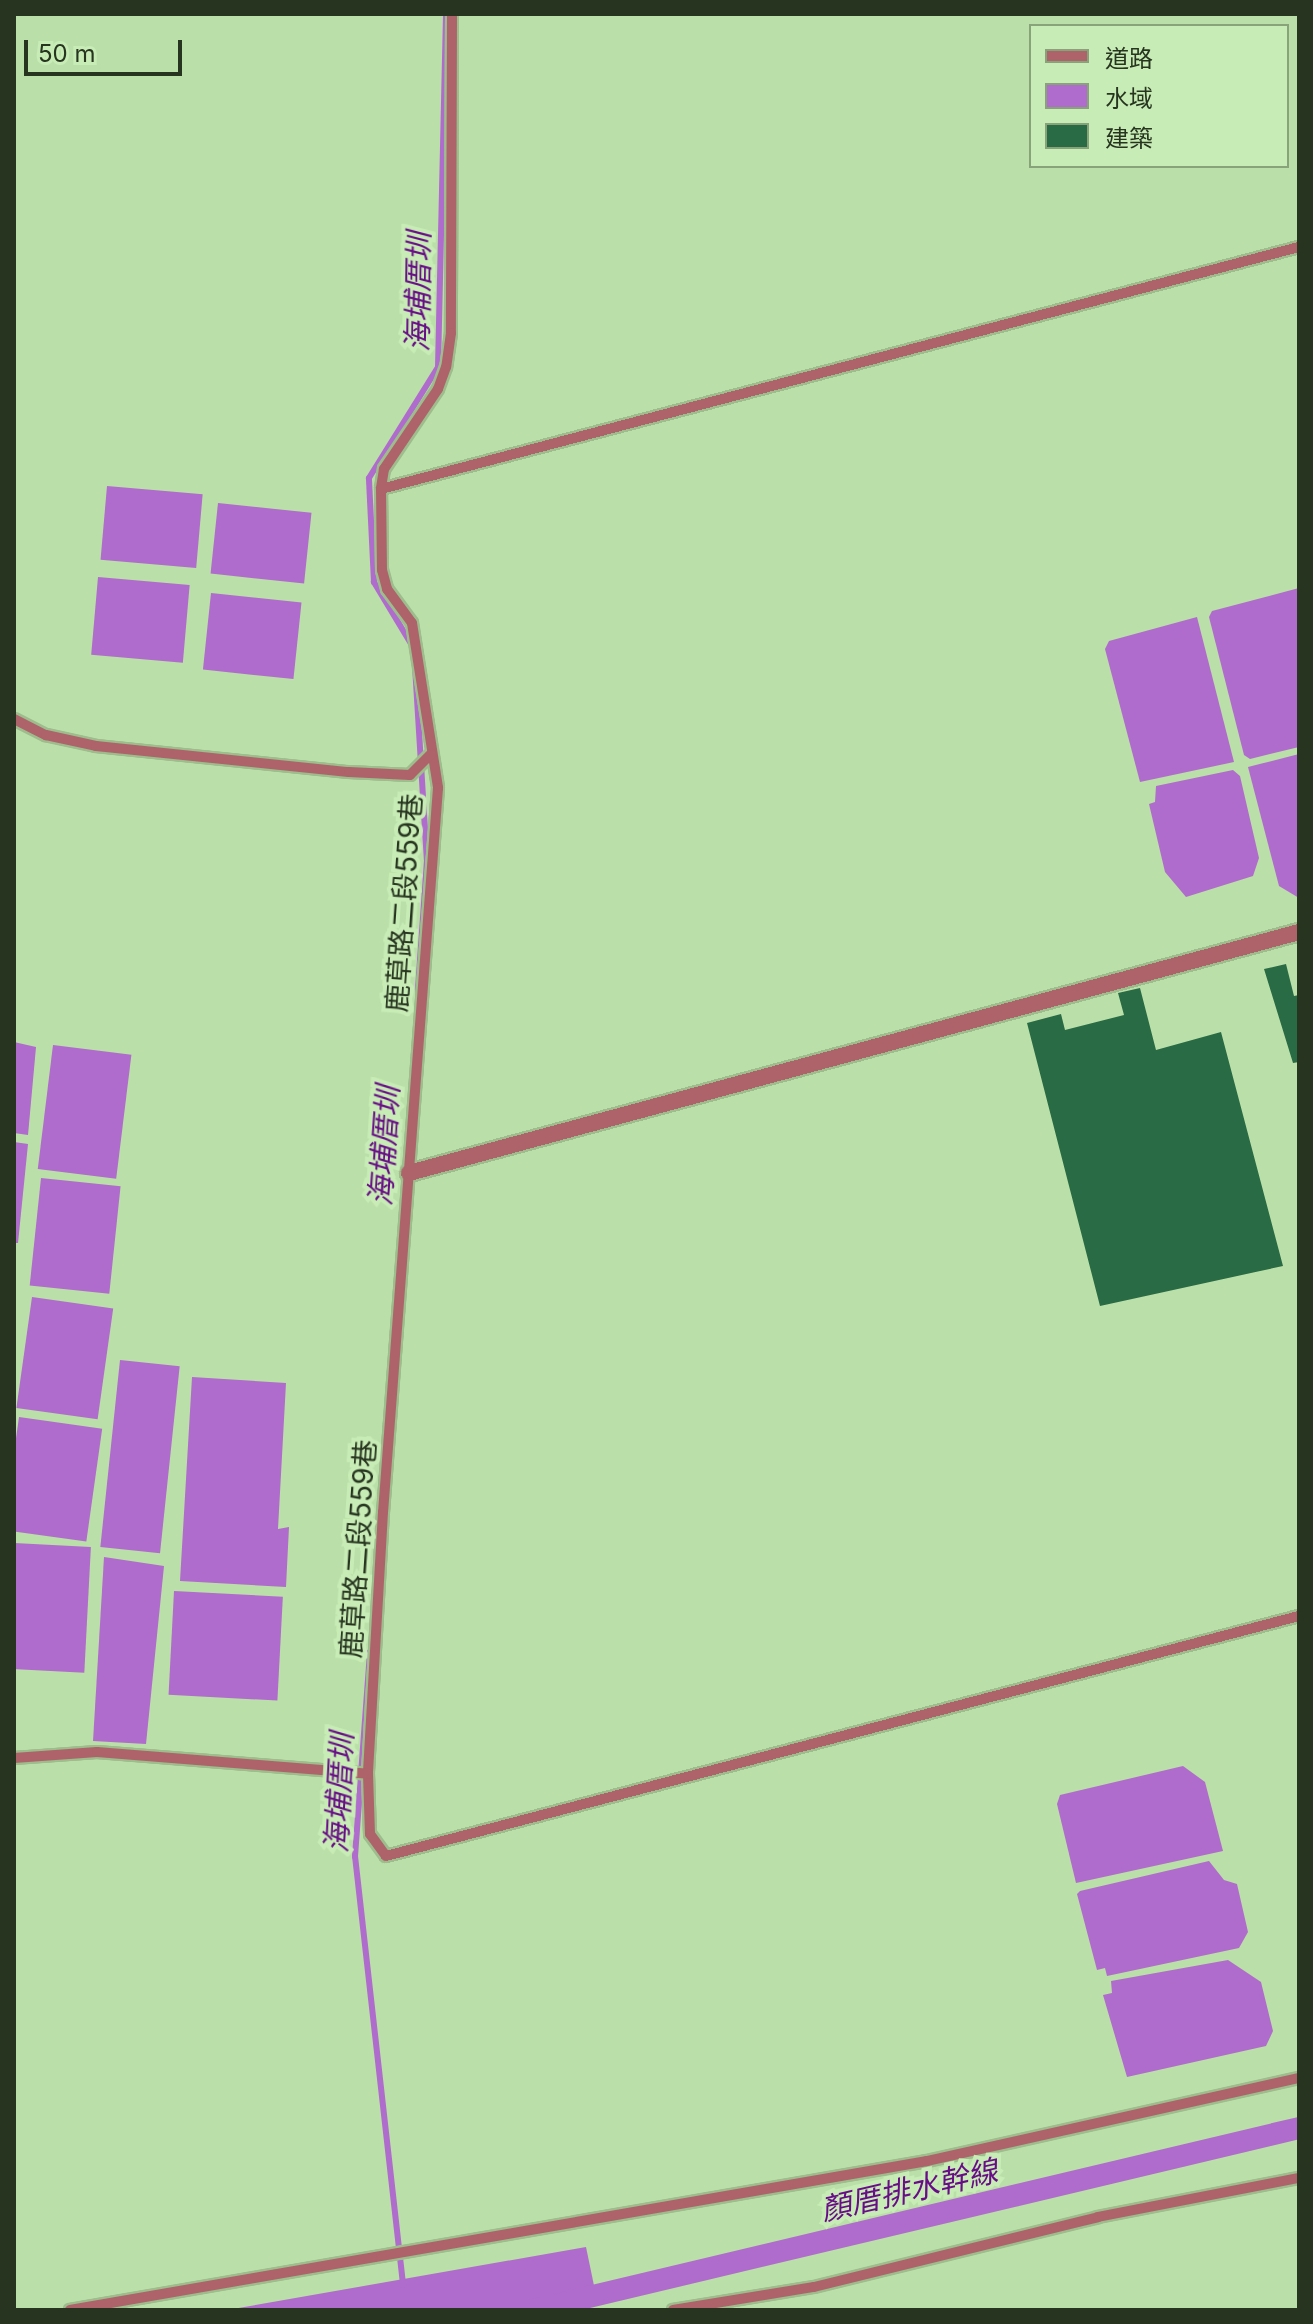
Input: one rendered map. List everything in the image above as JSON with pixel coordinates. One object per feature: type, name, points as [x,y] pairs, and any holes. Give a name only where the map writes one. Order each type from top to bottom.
[{"type":"street","points":[[409,1173],[1299,932]]},
{"type":"lane","name":"鹿草路二段559巷","points":[[452,14],[451,333],[446,367],[438,389],[384,469],[381,489],[382,570],[387,589],[412,623],[438,788],[368,1774],[370,1834],[386,1856],[1299,1616]]},
{"type":"lane","points":[[381,489],[1299,247]]},
{"type":"lane","points":[[14,719],[46,735],[96,746],[334,771],[410,775],[431,754]]},
{"type":"lane","points":[[14,1758],[97,1752],[368,1774]]},
{"type":"lane","points":[[70,2310],[927,2161],[1299,2078]]},
{"type":"lane","points":[[673,2310],[814,2287],[1098,2217],[1299,2178]]},
{"type":"water","points":[[107,486],[203,494],[196,568],[101,560]]},
{"type":"water","points":[[218,503],[311,513],[304,583],[211,574]]},
{"type":"water","points":[[98,577],[190,585],[183,663],[91,655]]},
{"type":"water","points":[[1299,588],[1299,747],[1250,759],[1244,755],[1209,617],[1212,611]]},
{"type":"water","points":[[211,593],[302,603],[293,679],[203,670]]},
{"type":"water","points":[[1197,617],[1234,762],[1140,782],[1105,649],[1109,641]]},
{"type":"water","points":[[1299,754],[1299,898],[1279,886],[1248,767]]},
{"type":"water","points":[[1233,770],[1240,776],[1259,858],[1253,876],[1186,897],[1165,872],[1149,804],[1155,802],[1156,786]]},
{"type":"water","points":[[14,1042],[36,1047],[28,1135],[14,1133]]},
{"type":"water","points":[[53,1045],[131,1055],[116,1179],[38,1169]]},
{"type":"water","points":[[14,1142],[28,1144],[18,1243],[14,1243]]},
{"type":"water","points":[[41,1178],[121,1186],[109,1294],[30,1285]]},
{"type":"water","points":[[32,1297],[113,1308],[98,1419],[16,1408]]},
{"type":"water","points":[[120,1360],[180,1366],[160,1553],[100,1547]]},
{"type":"water","points":[[192,1377],[286,1383],[278,1529],[289,1527],[286,1587],[180,1581]]},
{"type":"water","points":[[19,1417],[102,1429],[86,1542],[14,1531],[14,1453]]},
{"type":"water","points":[[14,1543],[91,1547],[84,1673],[14,1669]]},
{"type":"water","points":[[104,1557],[164,1566],[146,1744],[93,1741]]},
{"type":"water","points":[[174,1591],[283,1597],[277,1701],[169,1695]]},
{"type":"water","points":[[1183,1766],[1205,1782],[1223,1851],[1076,1883],[1057,1804],[1060,1795]]},
{"type":"water","points":[[1209,1861],[1224,1880],[1237,1884],[1248,1932],[1239,1948],[1107,1976],[1105,1968],[1097,1970],[1077,1894],[1080,1891]]},
{"type":"water","points":[[1228,1960],[1261,1982],[1273,2031],[1266,2046],[1127,2077],[1103,1995],[1112,1993],[1111,1981]]},
{"type":"water","points":[[586,2247],[597,2300],[540,2310],[227,2310]]},
{"type":"building","points":[[1286,964],[1294,996],[1299,995],[1299,1062],[1293,1063],[1264,969]]},
{"type":"building","points":[[1140,988],[1156,1050],[1221,1032],[1283,1266],[1100,1306],[1027,1023],[1061,1014],[1065,1030],[1124,1015],[1118,993]]},
{"type":"waterway","name":"海埔厝圳","points":[[413,647],[374,582],[369,478],[438,367],[446,14]]},
{"type":"waterway","name":"海埔厝圳","points":[[415,666],[427,860],[418,990]]},
{"type":"waterway","name":"海埔厝圳","points":[[370,1652],[355,1856],[403,2285]]},
{"type":"waterway","name":"顏厝排水幹線","points":[[534,2310],[1299,2128]]}]
